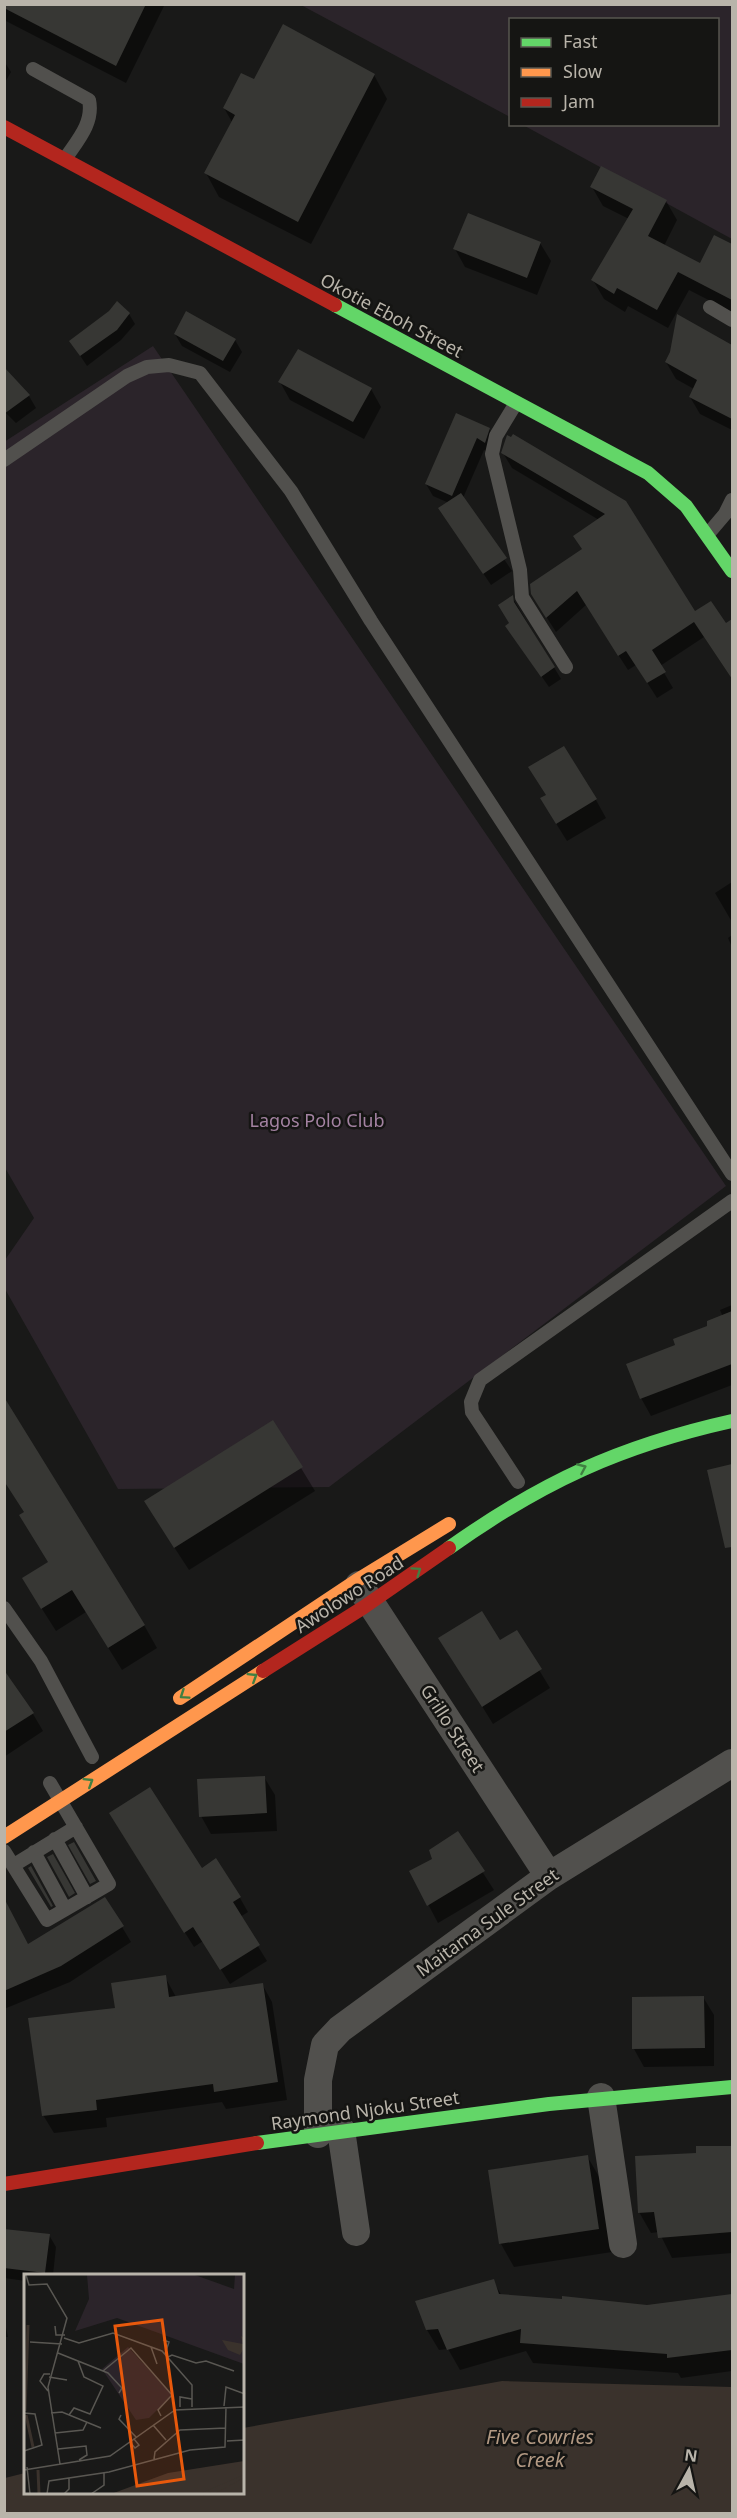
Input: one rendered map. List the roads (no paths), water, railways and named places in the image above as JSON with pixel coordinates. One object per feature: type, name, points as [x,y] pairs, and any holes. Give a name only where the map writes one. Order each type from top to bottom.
[{"type":"street","name":"Okotie Eboh Street","points":[[4,127],[516,403],[630,461],[668,488],[708,534],[732,571]]},
{"type":"street","name":"Awolowo Road","points":[[170,1705],[563,1477],[619,1452],[682,1432],[732,1421]]},
{"type":"street","name":"Awolowo Road","points":[[4,1836],[364,1592],[457,1519]]},
{"type":"street","name":"Grillo Street","points":[[364,1592],[549,1876]]},
{"type":"street","name":"Maitama Sule Street","points":[[356,2232],[318,2080],[325,2045],[340,2029],[375,2002],[549,1876],[732,1763]]},
{"type":"street","name":"Raymond Njoku Street","points":[[4,2184],[330,2132],[601,2097],[732,2087]]},
{"type":"street","points":[[601,2097],[622,2244]]},
{"type":"lane","points":[[33,69],[89,100],[92,112],[87,125],[64,159]]},
{"type":"lane","points":[[710,307],[732,320]]},
{"type":"lane","points":[[4,460],[127,376],[147,367],[168,365],[200,373],[291,491],[371,621],[535,868],[732,1174]]},
{"type":"lane","points":[[516,403],[496,436],[492,454],[520,570],[522,597],[566,667]]},
{"type":"lane","points":[[708,534],[725,514],[732,500]]},
{"type":"lane","points":[[518,1483],[472,1412],[471,1402],[480,1380],[732,1201]]},
{"type":"lane","points":[[4,1608],[41,1661],[92,1756]]},
{"type":"lane","points":[[4,1851],[47,1920],[110,1884],[50,1783]]},
{"type":"lane","points":[[14,1865],[76,1827]]},
{"type":"lane","points":[[55,1839],[87,1897]]},
{"type":"lane","points":[[34,1852],[65,1910]]},
{"type":"water","name":"Five Cowries Creek","points":[[502,2381],[732,2387],[732,2513],[5,2513],[5,2478],[24,2473],[24,2494],[244,2494],[244,2428]]},
{"type":"park label","name":"Lagos Polo Club","points":[[317,1120]]}]
